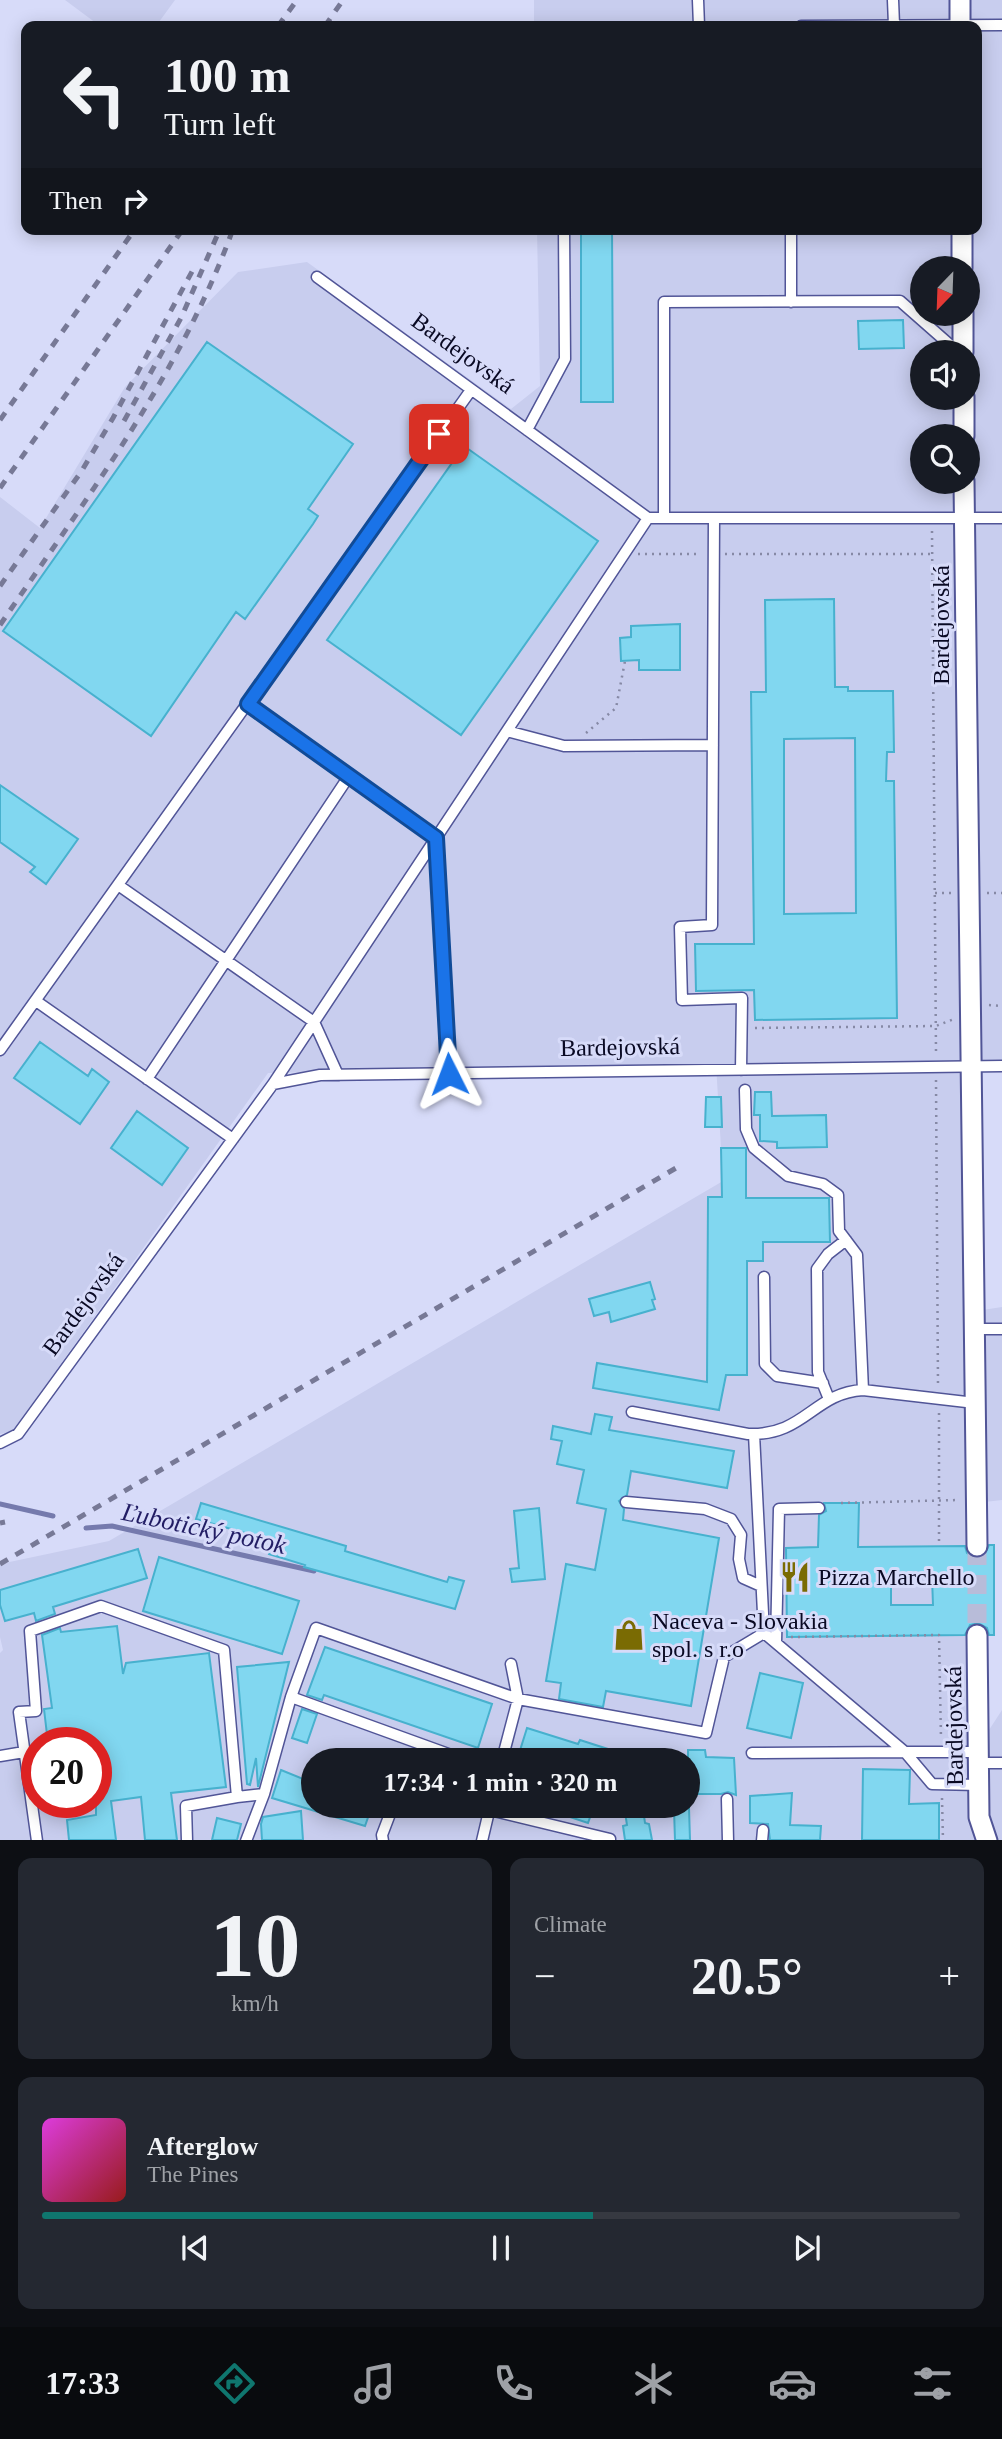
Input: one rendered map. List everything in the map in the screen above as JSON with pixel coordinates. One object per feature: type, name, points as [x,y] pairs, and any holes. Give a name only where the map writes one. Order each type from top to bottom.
[{"type":"street","points":[[960,0],[960,21]]},
{"type":"street","points":[[962,235],[962,256]]},
{"type":"street","name":"Bardejovská","points":[[964,494],[976,1546]]},
{"type":"street","name":"Bardejovská","points":[[977,1635],[979,1817],[986,1840]]},
{"type":"street","name":"Bardejovská","points":[[970,1840],[979,1817]]},
{"type":"lane","points":[[698,0],[699,21]]},
{"type":"lane","points":[[893,0],[894,21]]},
{"type":"lane","points":[[982,25],[1002,25]]},
{"type":"lane","points":[[527,430],[565,359],[564,235]]},
{"type":"lane","points":[[791,235],[791,302]]},
{"type":"lane","name":"Bardejovská","points":[[0,1443],[18,1434],[273,1084],[648,518],[317,277]]},
{"type":"lane","points":[[664,518],[664,302],[900,301],[944,340]]},
{"type":"lane","points":[[0,1050],[471,390]]},
{"type":"lane","points":[[648,518],[1002,518]]},
{"type":"lane","points":[[714,518],[712,925],[680,927],[682,1000],[742,999],[741,1070]]},
{"type":"lane","points":[[248,704],[436,838],[449,1074]]},
{"type":"lane","points":[[507,731],[570,746],[713,745]]},
{"type":"lane","points":[[147,1079],[349,776]]},
{"type":"lane","points":[[118,885],[314,1022],[338,1075]]},
{"type":"lane","points":[[36,1001],[233,1139]]},
{"type":"lane","name":"Bardejovská","points":[[273,1084],[320,1075],[1002,1066]]},
{"type":"lane","points":[[745,1090],[746,1129],[754,1148],[788,1176],[823,1184],[838,1195],[839,1231],[857,1255],[863,1390]]},
{"type":"lane","points":[[829,1399],[818,1372],[817,1269],[828,1254],[846,1240]]},
{"type":"lane","points":[[764,1277],[765,1364],[777,1376],[823,1383]]},
{"type":"lane","points":[[975,1329],[1002,1329]]},
{"type":"lane","points":[[632,1412],[754,1434],[776,1433],[789,1428],[838,1394],[863,1390],[975,1404]]},
{"type":"lane","points":[[754,1434],[764,1633]]},
{"type":"lane","points":[[626,1502],[705,1510],[731,1519],[741,1535],[739,1559],[743,1578],[761,1586]]},
{"type":"lane","points":[[776,1639],[779,1508],[819,1508]]},
{"type":"lane","points":[[21,1728],[19,1712],[36,1712],[30,1631],[101,1606],[224,1650],[237,1797]]},
{"type":"lane","points":[[246,1840],[264,1794],[291,1697],[316,1628],[518,1699],[706,1733],[724,1657],[764,1633]]},
{"type":"lane","points":[[764,1633],[776,1639],[905,1752],[932,1784],[979,1785]]},
{"type":"lane","points":[[505,1748],[518,1699],[511,1664]]},
{"type":"lane","points":[[291,1697],[432,1748]]},
{"type":"lane","points":[[0,1756],[21,1752]]},
{"type":"lane","points":[[752,1753],[942,1752],[1002,1763]]},
{"type":"lane","points":[[187,1840],[186,1806],[264,1794]]},
{"type":"lane","points":[[727,1799],[728,1840]]},
{"type":"lane","points":[[34,1818],[37,1840]]},
{"type":"lane","points":[[383,1840],[382,1835],[388,1818]]},
{"type":"lane","points":[[482,1840],[488,1818]]},
{"type":"lane","points":[[529,1818],[610,1839]]},
{"type":"path","points":[[932,518],[939,1546]]},
{"type":"path","points":[[624,554],[933,554]]},
{"type":"path","points":[[570,746],[616,708],[625,661]]},
{"type":"path","points":[[742,1028],[936,1027],[984,1005],[1002,1006]]},
{"type":"path","points":[[841,1503],[939,1501]]},
{"type":"path","points":[[776,1639],[939,1635],[942,1752]]},
{"type":"path","points":[[942,1785],[943,1840]]},
{"type":"shaded area","points":[[65,0],[175,0],[160,21],[93,21]]},
{"type":"shaded area","points":[[534,0],[1002,0],[1002,1067],[975,1067],[976,1311],[1002,1307],[1002,1500],[976,1503],[976,1750],[1002,1710],[1002,1840],[0,1840],[0,1653],[3,1650],[0,1637],[0,1564],[109,1541],[723,1181],[716,1064],[268,1073],[13,1431],[0,1434],[0,497],[40,528],[125,387],[238,272],[307,262],[511,409],[540,386],[537,235],[982,235],[982,21],[534,21]]},
{"type":"building","points":[[581,235],[612,235],[613,402],[581,402]]},
{"type":"building","points":[[903,320],[904,348],[859,349],[858,321]]},
{"type":"building","points":[[207,342],[353,444],[308,509],[318,516],[313,524],[245,619],[236,612],[151,736],[3,631]]},
{"type":"building","points":[[464,446],[598,541],[461,735],[327,640]]},
{"type":"building","points":[[834,599],[835,687],[848,687],[848,691],[893,691],[894,752],[887,752],[886,781],[894,781],[897,1018],[755,1020],[754,990],[696,991],[695,944],[754,944],[751,692],[766,692],[765,600]],"holes":[[[855,738],[856,913],[784,914],[784,739]]]},
{"type":"building","points":[[680,624],[680,670],[639,670],[639,660],[621,661],[620,638],[631,637],[631,626]]},
{"type":"building","points":[[0,785],[78,839],[46,884],[30,872],[35,867],[0,842]]},
{"type":"building","points":[[40,1042],[88,1076],[92,1069],[109,1082],[80,1124],[14,1078]]},
{"type":"building","points":[[755,1092],[771,1092],[772,1116],[826,1115],[827,1147],[777,1148],[777,1142],[760,1141],[760,1115],[754,1115]]},
{"type":"building","points":[[706,1097],[721,1097],[722,1127],[705,1127]]},
{"type":"building","points":[[137,1111],[188,1148],[162,1185],[111,1148]]},
{"type":"building","points":[[721,1148],[746,1148],[746,1198],[829,1198],[830,1242],[763,1242],[763,1261],[747,1261],[747,1375],[726,1375],[719,1410],[593,1388],[597,1363],[707,1382],[708,1197],[722,1197]]},
{"type":"building","points":[[650,1282],[655,1309],[611,1322],[609,1312],[594,1316],[589,1299]]},
{"type":"building","points":[[595,1414],[612,1417],[609,1430],[734,1451],[727,1488],[631,1471],[627,1495],[619,1501],[624,1509],[623,1520],[719,1538],[691,1706],[606,1691],[603,1707],[559,1699],[561,1683],[546,1681],[566,1564],[595,1570],[606,1509],[577,1503],[584,1470],[557,1464],[562,1441],[551,1439],[553,1426],[591,1434]]},
{"type":"building","points":[[201,1503],[346,1546],[345,1551],[447,1582],[449,1577],[464,1581],[455,1609],[304,1567],[305,1565],[269,1554],[273,1541],[196,1519]]},
{"type":"building","points":[[824,1503],[859,1503],[858,1547],[965,1546],[967,1553],[976,1558],[984,1556],[989,1545],[994,1545],[994,1635],[989,1635],[987,1628],[978,1623],[970,1625],[965,1635],[787,1637],[786,1548],[818,1547],[819,1515],[826,1511]],"holes":[[[932,1577],[933,1605],[891,1605],[891,1578]]]},
{"type":"building","points":[[539,1508],[545,1579],[512,1582],[510,1569],[519,1568],[514,1511]]},
{"type":"building","points":[[138,1549],[147,1578],[53,1607],[55,1614],[36,1621],[34,1613],[5,1621],[0,1605],[0,1590]]},
{"type":"building","points":[[159,1557],[299,1601],[282,1654],[143,1611]]},
{"type":"building","points":[[117,1626],[123,1674],[126,1663],[209,1653],[226,1787],[171,1793],[177,1840],[145,1840],[141,1797],[112,1801],[112,1727],[46,1727],[44,1709],[52,1708],[42,1635],[60,1628],[61,1632]]},
{"type":"building","points":[[325,1647],[492,1704],[478,1748],[324,1695],[322,1700],[307,1695]]},
{"type":"building","points":[[289,1662],[258,1787],[256,1758],[250,1785],[247,1784],[237,1667]]},
{"type":"building","points":[[760,1673],[803,1683],[791,1738],[747,1728]]},
{"type":"building","points":[[302,1709],[317,1714],[307,1743],[292,1738]]},
{"type":"building","points":[[527,1728],[578,1744],[580,1740],[605,1748],[521,1748]]},
{"type":"building","points":[[700,1750],[705,1750],[706,1757],[734,1758],[736,1795],[728,1792],[700,1794]]},
{"type":"building","points":[[863,1769],[910,1770],[909,1804],[939,1803],[939,1840],[862,1840]]},
{"type":"building","points":[[281,1770],[301,1778],[301,1807],[272,1798]]},
{"type":"building","points":[[792,1793],[790,1825],[821,1826],[820,1840],[770,1840],[768,1824],[750,1823],[750,1796]]},
{"type":"building","points":[[112,1809],[116,1840],[69,1840],[67,1820],[112,1818]]},
{"type":"building","points":[[301,1811],[303,1840],[262,1840],[263,1817]]},
{"type":"building","points":[[217,1818],[241,1824],[237,1840],[212,1840]]},
{"type":"building","points":[[338,1818],[368,1818],[365,1826]]},
{"type":"building","points":[[573,1818],[590,1818],[588,1823]]},
{"type":"building","points":[[626,1818],[644,1818],[645,1823],[649,1824],[652,1840],[625,1840],[623,1826],[627,1825]]},
{"type":"building","points":[[674,1818],[689,1818],[690,1840],[675,1840]]},
{"type":"waterway","name":"Ľubotický potok","points":[[0,1504],[53,1516]]},
{"type":"waterway","name":"Ľubotický potok","points":[[86,1528],[112,1526],[314,1571]]},
{"type":"tunnel","points":[[977,1546],[977,1635]]},
{"type":"railway","points":[[282,21],[297,0]]},
{"type":"railway","points":[[328,21],[343,0]]},
{"type":"railway","points":[[0,420],[131,235]]},
{"type":"railway","points":[[0,488],[179,235]]},
{"type":"railway","points":[[124,421],[181,318],[217,235]]},
{"type":"railway","points":[[0,625],[98,482],[159,384],[212,282],[231,235]]},
{"type":"railway","points":[[0,586],[81,472],[195,266]]},
{"type":"railway","points":[[0,1564],[676,1168]]},
{"type":"railway","points":[[0,1523],[5,1522]]},
{"type":"place","name":"Pizza Marchello","points":[[795,1577]]},
{"type":"place","name":"Naceva - Slovakia spol. s r.o","points":[[629,1635]]},
{"type":"route","points":[[439,434],[248,704],[436,838],[449,1074]]}]
